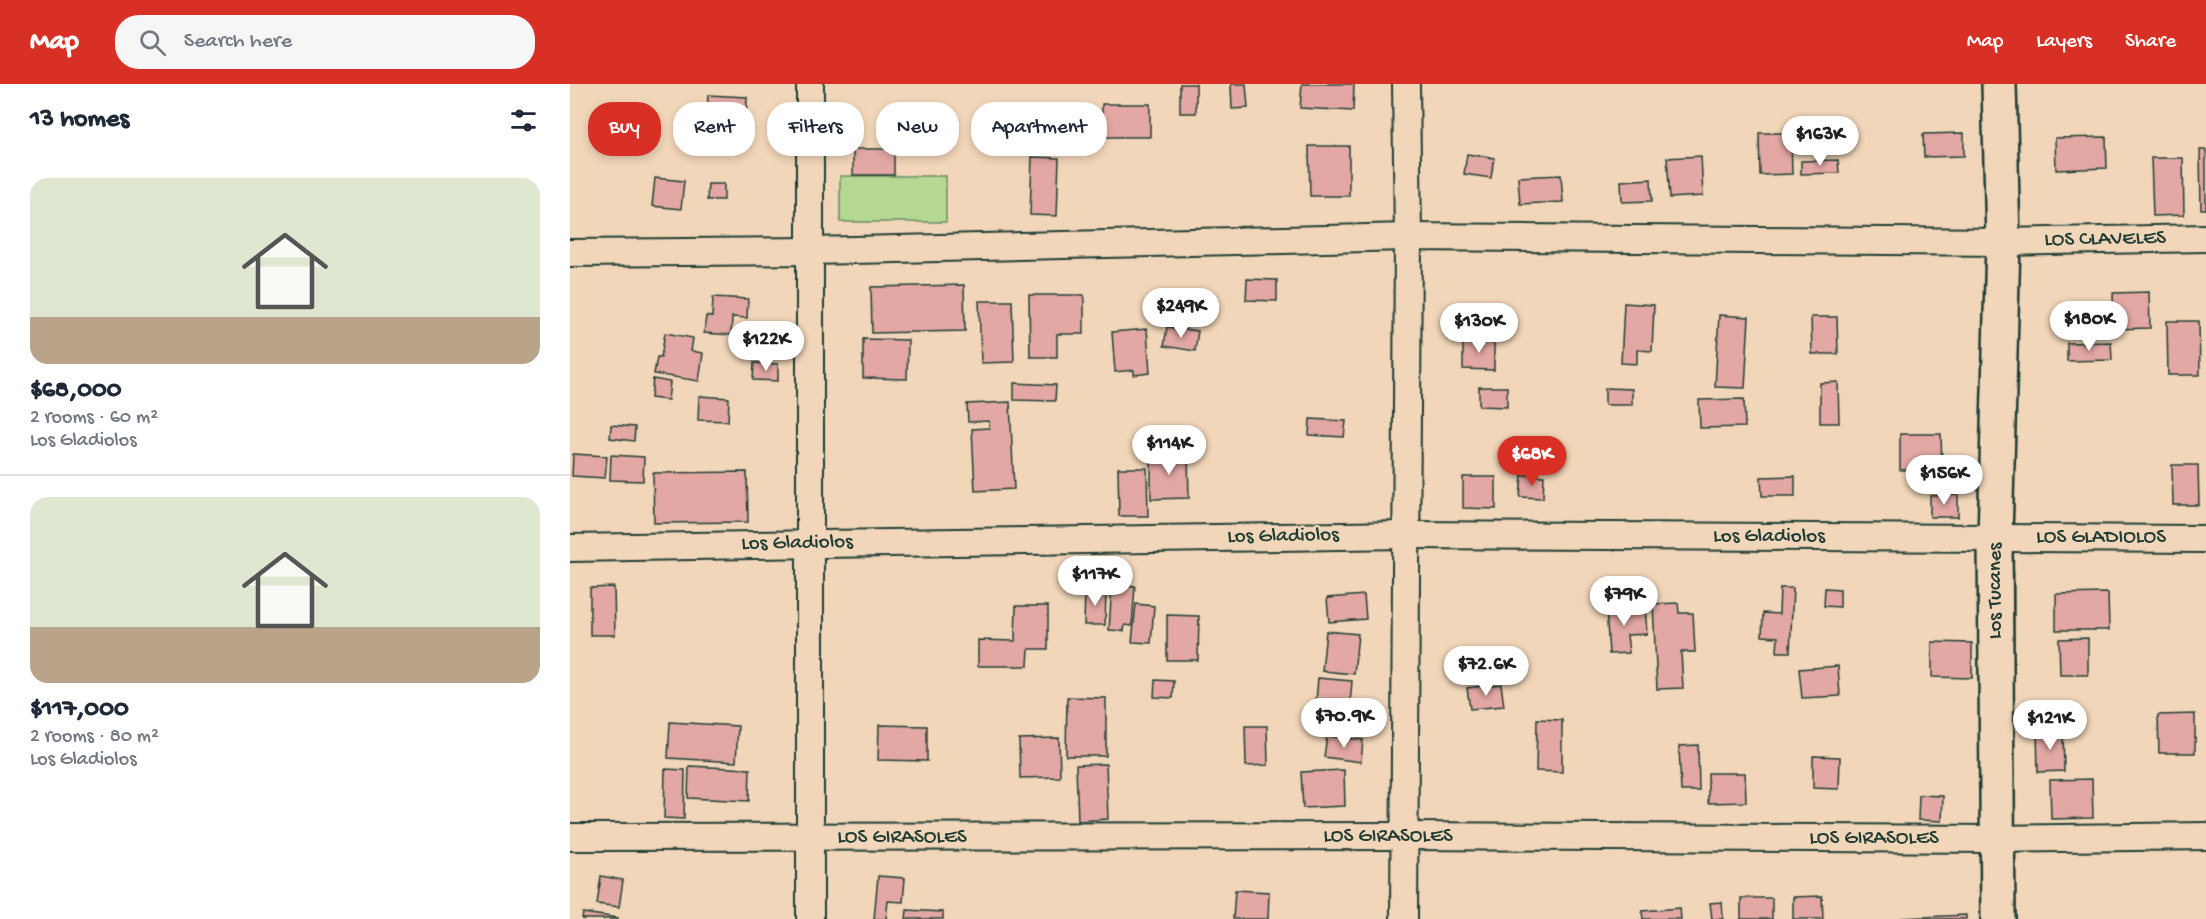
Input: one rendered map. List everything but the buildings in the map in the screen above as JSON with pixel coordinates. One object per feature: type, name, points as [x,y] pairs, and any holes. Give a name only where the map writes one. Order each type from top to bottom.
[{"type":"street","points":[[810,84],[810,919]]},
{"type":"street","points":[[1404,919],[1408,237],[1406,84]]},
{"type":"street","name":"Los Tucanes","points":[[1998,919],[1995,538],[2003,242],[1999,84]]},
{"type":"street","name":"LOS CLAVELES","points":[[570,253],[811,251],[1408,237],[2003,242],[2206,238]]},
{"type":"street","name":"Los Gladiolos","points":[[570,548],[1405,535],[1995,538]]},
{"type":"street","name":"LOS GLADIOLOS","points":[[1995,538],[2206,539]]},
{"type":"street","name":"LOS GIRASOLES","points":[[570,837],[1404,836],[1997,839],[2206,836]]},
{"type":"green space","points":[[840,176],[946,176],[946,222],[840,222]]},
{"type":"water","points":[[2014,572],[2014,830],[2012,573]]}]
